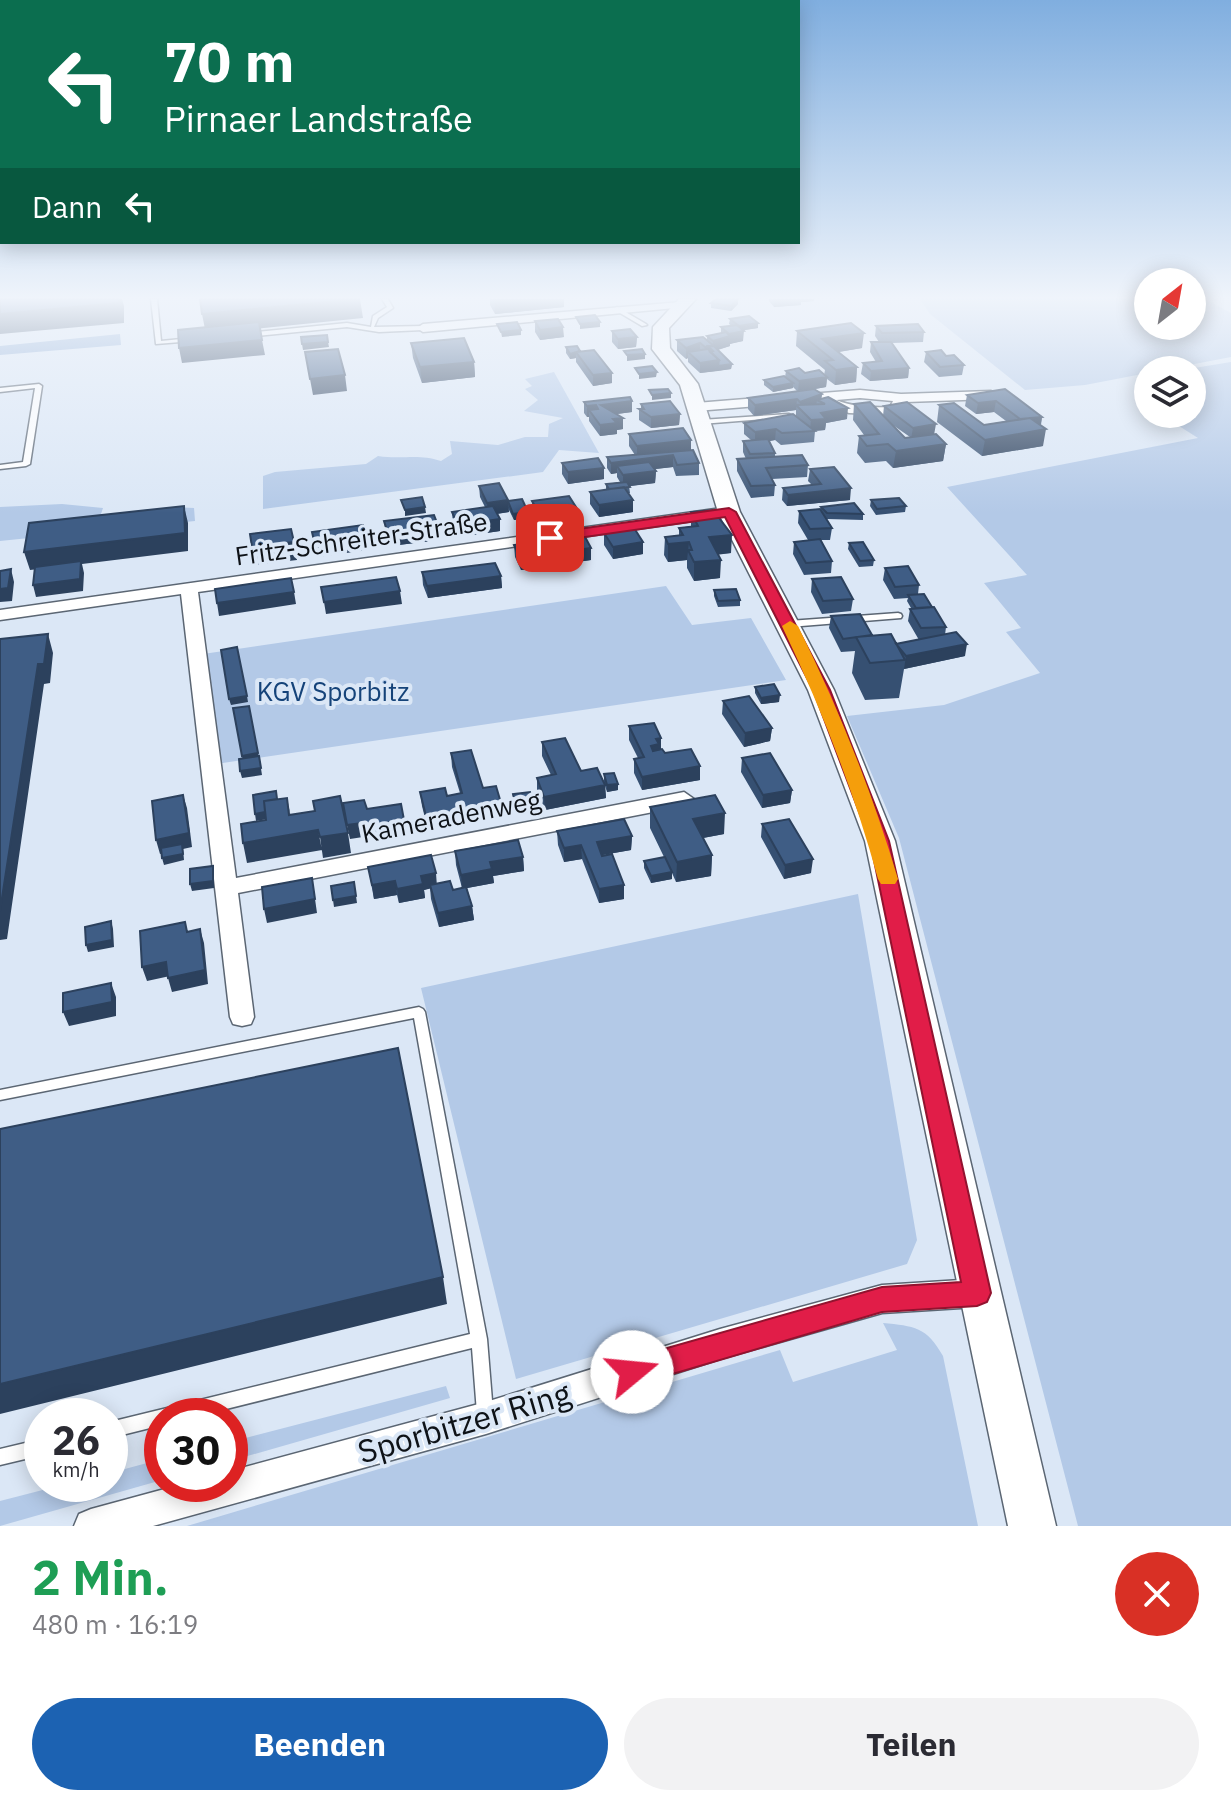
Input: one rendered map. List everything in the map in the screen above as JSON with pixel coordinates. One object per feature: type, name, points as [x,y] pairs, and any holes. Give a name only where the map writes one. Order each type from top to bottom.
[{"type":"street","points":[[678,370],[689,384],[729,512],[821,690],[880,841],[977,1293],[1032,1526]]},
{"type":"street","points":[[698,415],[820,396],[837,407],[859,413],[895,411],[901,398],[994,395]]},
{"type":"street","name":"Fritz-Schreiter-Straße","points":[[0,615],[729,512]]},
{"type":"street","points":[[189,589],[242,1017]]},
{"type":"street","name":"Kameradenweg","points":[[228,887],[684,799]]},
{"type":"street","name":"Sporbitzer Ring","points":[[91,1526],[486,1418],[720,1344],[882,1299],[977,1293]]},
{"type":"lane","points":[[0,390],[39,386],[26,464],[0,467]]},
{"type":"lane","points":[[698,415],[789,416]]},
{"type":"lane","points":[[789,624],[898,616]]},
{"type":"lane","points":[[0,1095],[419,1012],[479,1339],[486,1418]]},
{"type":"lane","points":[[238,1398],[479,1339]]},
{"type":"lane","points":[[0,1457],[24,1451]]},
{"type":"green space","points":[[1000,370],[1134,370],[1134,376],[1085,385],[1025,390]]},
{"type":"green space","points":[[1206,370],[1231,370],[1231,1526],[1078,1526],[899,838],[847,716],[944,705],[1040,673],[1006,632],[1021,628],[984,583],[1027,575],[947,487],[1198,438],[1182,428],[1206,428]]},
{"type":"green space","points":[[554,372],[599,453],[559,450],[543,472],[263,509],[263,476],[275,472],[366,464],[378,456],[425,457],[441,461],[452,454],[450,441],[498,445],[525,437],[548,437],[549,424],[563,418],[524,411],[538,400],[525,389],[532,386],[525,379]]},
{"type":"green space","points":[[62,504],[103,508],[99,520],[173,507],[194,508],[195,521],[0,541],[0,507]]},
{"type":"green space","name":"KGV Sporbitz","points":[[666,586],[692,625],[751,618],[786,680],[216,764],[203,654]]},
{"type":"green space","points":[[858,894],[917,1240],[907,1264],[516,1379],[421,988]]},
{"type":"green space","points":[[883,1323],[919,1330],[931,1339],[943,1356],[978,1526],[187,1526],[780,1350],[793,1382],[897,1350]]},
{"type":"green space","points":[[446,1386],[450,1398],[248,1456],[248,1437]]},
{"type":"green space","points":[[144,1464],[144,1485],[128,1490],[128,1468]]},
{"type":"green space","points":[[24,1495],[24,1502],[85,1502],[0,1526],[0,1501]]},
{"type":"building","points":[[308,370],[344,370],[345,375],[310,379]]},
{"type":"building","points":[[589,370],[610,370],[612,373],[593,375]]},
{"type":"building","points":[[636,370],[657,372],[639,374]]},
{"type":"building","points":[[802,370],[805,373],[819,370],[827,377],[799,381],[786,371]]},
{"type":"building","points":[[784,376],[793,383],[773,387],[764,380]]},
{"type":"building","points":[[668,389],[671,393],[652,395],[649,390]]},
{"type":"building","points":[[814,389],[822,394],[800,402],[797,399],[755,405],[748,398]]},
{"type":"building","points":[[1005,389],[1042,417],[1020,419],[996,401],[978,403],[967,395]]},
{"type":"building","points":[[630,397],[632,401],[601,405],[623,418],[613,419],[617,423],[600,425],[589,410],[598,409],[596,405],[587,406],[584,402]]},
{"type":"building","points":[[828,397],[848,408],[821,413],[826,419],[811,420],[796,405],[825,404],[817,400]]},
{"type":"building","points":[[670,401],[680,414],[651,417],[639,409],[644,409],[641,404]]},
{"type":"building","points":[[870,402],[905,438],[936,434],[946,444],[896,451],[888,444],[867,446],[859,436],[879,434],[854,404]]},
{"type":"building","points":[[907,402],[936,424],[913,428],[884,406]]},
{"type":"building","points":[[954,403],[984,425],[1030,418],[1046,429],[985,440],[939,405]]},
{"type":"building","points":[[793,414],[815,431],[782,433],[776,429],[755,432],[744,423]]},
{"type":"building","points":[[683,428],[691,440],[637,446],[629,434]]},
{"type":"building","points":[[768,439],[775,453],[750,454],[743,441]]},
{"type":"building","points":[[693,450],[699,463],[677,465],[673,455],[611,463],[607,457]]},
{"type":"building","points":[[802,455],[808,465],[766,468],[775,485],[751,486],[737,459]]},
{"type":"building","points":[[598,458],[604,468],[568,472],[562,463]]},
{"type":"building","points":[[649,462],[656,471],[623,475],[617,466]]},
{"type":"building","points":[[834,467],[851,488],[788,495],[783,488],[821,484],[810,469]]},
{"type":"building","points":[[627,482],[630,487],[609,489],[606,484]]},
{"type":"building","points":[[499,483],[508,500],[487,503],[479,486]]},
{"type":"building","points":[[624,487],[633,500],[599,505],[590,492]]},
{"type":"building","points":[[569,496],[576,507],[539,513],[532,501]]},
{"type":"building","points":[[422,497],[425,507],[405,510],[401,500]]},
{"type":"building","points":[[899,498],[906,506],[877,509],[871,500]]},
{"type":"building","points":[[522,499],[528,512],[513,514],[508,501]]},
{"type":"building","points":[[854,503],[863,514],[827,513],[821,507]]},
{"type":"building","points":[[184,506],[185,533],[24,552],[29,523]]},
{"type":"building","points":[[493,506],[500,519],[458,525],[452,512]]},
{"type":"building","points":[[820,509],[832,528],[810,529],[799,511]]},
{"type":"building","points":[[713,510],[732,535],[709,537],[721,560],[694,562],[688,550],[692,550],[689,542],[668,544],[665,537],[683,535],[679,528],[698,526],[691,512]]},
{"type":"building","points":[[434,515],[439,528],[388,534],[384,521]]},
{"type":"building","points":[[363,525],[367,538],[315,545],[312,532]]},
{"type":"building","points":[[634,528],[643,542],[613,547],[604,533]]},
{"type":"building","points":[[291,529],[294,542],[252,547],[250,534]]},
{"type":"building","points":[[584,535],[591,548],[520,558],[514,545]]},
{"type":"building","points":[[820,539],[832,561],[806,563],[794,542]]},
{"type":"building","points":[[863,542],[874,560],[860,561],[849,543]]},
{"type":"building","points":[[81,561],[80,579],[33,585],[35,567]]},
{"type":"building","points":[[495,563],[501,576],[427,586],[422,572]]},
{"type":"building","points":[[908,566],[919,585],[895,587],[885,568]]},
{"type":"building","points":[[11,569],[8,588],[0,589],[0,571]]},
{"type":"building","points":[[396,577],[400,591],[324,602],[321,587]]},
{"type":"building","points":[[841,577],[853,599],[823,601],[812,579]]},
{"type":"building","points":[[291,578],[294,592],[217,603],[215,589]]},
{"type":"building","points":[[736,589],[740,600],[718,601],[714,590]]},
{"type":"building","points":[[924,594],[932,607],[916,608],[908,595]]},
{"type":"building","points":[[934,607],[946,627],[921,628],[910,609]]},
{"type":"building","points":[[860,614],[872,635],[843,639],[831,616]]},
{"type":"building","points":[[956,632],[967,644],[906,656],[896,644]]},
{"type":"building","points":[[48,634],[44,664],[38,664],[0,911],[0,639]]},
{"type":"building","points":[[891,634],[905,660],[870,663],[856,637]]},
{"type":"building","points":[[237,647],[247,696],[229,699],[221,650]]},
{"type":"building","points":[[774,684],[780,695],[761,698],[755,687]]},
{"type":"building","points":[[749,696],[772,728],[745,733],[723,701]]},
{"type":"building","points":[[249,706],[258,753],[242,756],[233,708]]},
{"type":"building","points":[[654,723],[661,738],[656,739],[659,744],[651,746],[653,751],[662,749],[665,753],[691,749],[700,766],[642,777],[634,759],[644,757],[629,726]]},
{"type":"building","points":[[565,738],[581,771],[597,768],[605,785],[544,797],[537,778],[556,774],[542,742]]},
{"type":"building","points":[[471,750],[483,788],[496,786],[501,803],[426,816],[420,792],[445,788],[447,796],[462,793],[451,753]]},
{"type":"building","points":[[770,753],[792,790],[763,795],[742,758]]},
{"type":"building","points":[[259,756],[261,768],[240,771],[239,759]]},
{"type":"building","points":[[614,773],[618,784],[607,785],[604,774]]},
{"type":"building","points":[[276,791],[277,799],[264,801],[265,812],[255,814],[253,795]]},
{"type":"building","points":[[530,792],[532,802],[515,804],[513,794]]},
{"type":"building","points":[[183,795],[189,833],[156,840],[152,801]]},
{"type":"building","points":[[715,795],[725,813],[693,819],[712,855],[677,862],[650,807]]},
{"type":"building","points":[[340,796],[348,833],[320,837],[318,830],[243,843],[241,824],[266,820],[264,801],[287,798],[289,815],[315,811],[313,801]]},
{"type":"building","points":[[364,800],[367,809],[401,804],[404,820],[362,827],[361,823],[347,825],[343,803]]},
{"type":"building","points":[[624,819],[632,836],[597,842],[602,856],[612,854],[624,885],[599,889],[581,845],[564,848],[557,831]]},
{"type":"building","points":[[789,819],[813,859],[785,865],[762,824]]},
{"type":"building","points":[[518,840],[523,857],[490,862],[492,869],[461,875],[455,851]]},
{"type":"building","points":[[182,844],[183,854],[162,858],[161,848]]},
{"type":"building","points":[[431,855],[436,873],[421,876],[423,884],[397,889],[395,881],[372,885],[368,867]]},
{"type":"building","points":[[665,857],[672,872],[651,876],[644,861]]},
{"type":"building","points":[[213,866],[213,881],[190,884],[190,869]]},
{"type":"building","points":[[312,878],[315,899],[264,909],[262,887]]},
{"type":"building","points":[[450,881],[453,890],[466,887],[472,906],[438,913],[430,885]]},
{"type":"building","points":[[354,882],[356,896],[333,900],[331,886]]},
{"type":"building","points":[[111,921],[112,940],[86,945],[85,927]]},
{"type":"building","points":[[185,922],[187,932],[200,929],[205,970],[168,978],[166,962],[142,967],[140,931]]},
{"type":"building","points":[[111,983],[112,1002],[63,1012],[63,993]]},
{"type":"building","points":[[398,1048],[443,1277],[0,1384],[0,1129]]},
{"type":"slow traffic","points":[[790,626],[821,690],[880,841],[888,879]]},
{"type":"route","points":[[550,538],[729,512],[765,575],[821,690],[880,841],[977,1293],[882,1299],[632,1372]]}]
